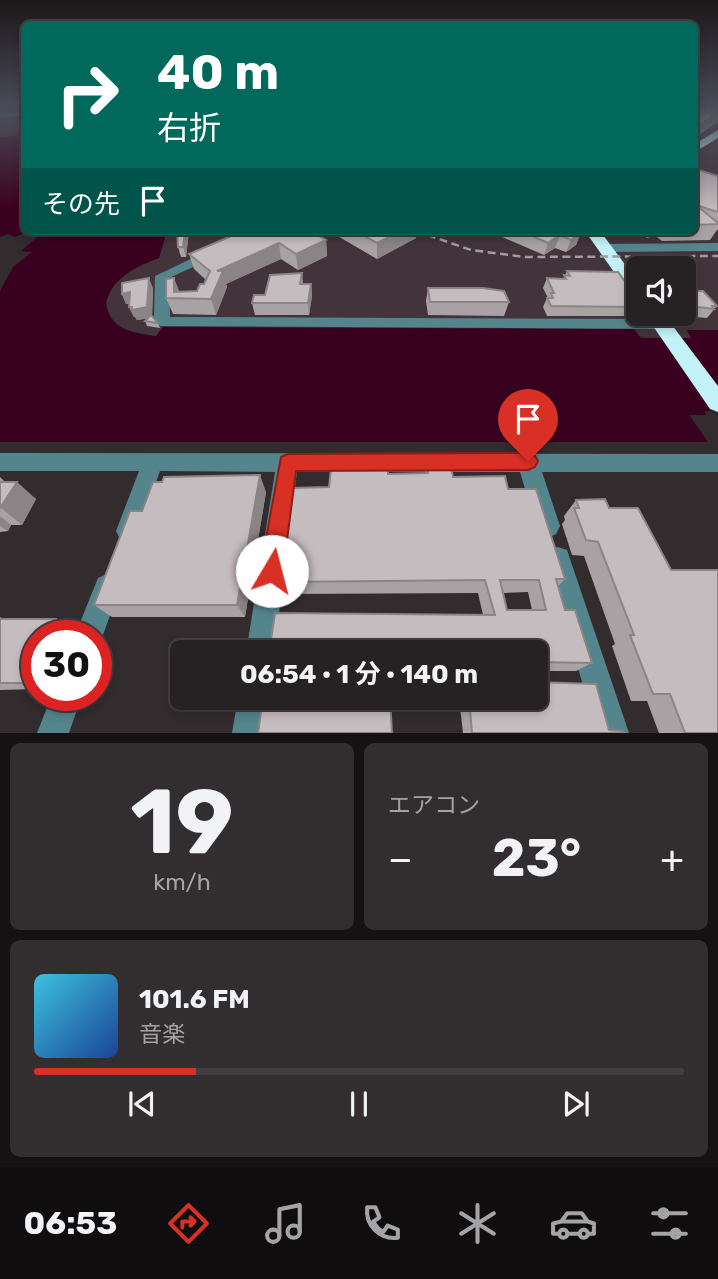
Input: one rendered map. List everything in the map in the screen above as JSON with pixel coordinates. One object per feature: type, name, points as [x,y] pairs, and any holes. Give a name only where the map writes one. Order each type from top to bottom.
[{"type":"highway","points":[[596,235],[626,278]]},
{"type":"highway","points":[[663,326],[718,403]]},
{"type":"street","points":[[227,247],[162,276],[162,317],[166,322],[626,326]]},
{"type":"street","points":[[604,248],[718,247]]},
{"type":"street","points":[[528,461],[612,733]]},
{"type":"street","points":[[0,462],[718,463]]},
{"type":"street","points":[[95,620],[153,462]]},
{"type":"street","points":[[262,640],[288,463]]},
{"type":"street","points":[[248,733],[251,710]]},
{"type":"street","points":[[53,733],[61,711]]},
{"type":"shaded area","points":[[0,141],[21,141],[21,234],[0,237]]},
{"type":"shaded area","points":[[698,141],[718,141],[718,330],[687,330],[692,338],[654,338],[563,329],[163,327],[156,337],[124,329],[113,323],[107,312],[106,303],[113,285],[134,269],[159,258],[166,235],[698,235]]},
{"type":"shaded area","points":[[40,235],[166,235],[159,258],[126,274],[109,294],[106,303],[108,312],[118,325],[147,335],[156,336],[163,327],[634,329],[641,338],[691,338],[687,330],[718,330],[718,411],[705,411],[706,415],[689,415],[708,442],[0,442],[0,291],[13,267],[32,252],[21,251]]},
{"type":"building","points":[[698,171],[718,176],[718,212],[698,206]]},
{"type":"building","points":[[698,207],[718,223],[698,225]]},
{"type":"building","points":[[177,235],[184,235],[183,247],[178,247]]},
{"type":"building","points":[[234,235],[317,235],[326,240],[296,254],[279,243],[217,271],[223,271],[211,299],[166,298],[166,279],[174,278],[174,292],[197,291],[200,284],[204,284],[210,271],[189,254]]},
{"type":"building","points":[[362,235],[394,235],[377,243]]},
{"type":"building","points":[[530,235],[560,235],[548,243]]},
{"type":"building","points":[[560,235],[577,235],[571,240]]},
{"type":"building","points":[[567,271],[618,272],[626,283],[626,307],[551,306],[547,298],[553,298],[551,293],[554,293],[547,278],[566,279],[564,275],[570,276]]},
{"type":"building","points":[[302,273],[300,284],[311,284],[308,303],[252,303],[254,295],[265,295],[270,275]]},
{"type":"building","points":[[149,278],[147,307],[132,310],[132,307],[129,307],[130,292],[122,294],[122,283]]},
{"type":"building","points":[[428,288],[483,288],[504,291],[509,302],[430,302]]},
{"type":"building","points":[[696,291],[703,291],[717,306],[712,306],[714,309],[696,307]]},
{"type":"building","points":[[151,315],[158,323],[145,321]]},
{"type":"building","points":[[332,458],[388,458],[388,474],[428,473],[427,462],[450,462],[453,477],[505,476],[508,489],[536,489],[565,579],[556,579],[565,610],[575,610],[592,663],[548,662],[548,640],[271,640],[275,613],[495,615],[485,580],[279,582],[292,488],[329,487]],"holes":[[[500,580],[539,580],[546,610],[507,610]]]},
{"type":"building","points":[[260,475],[247,549],[251,549],[248,565],[244,565],[237,605],[94,605],[130,511],[142,511],[153,482],[162,482],[164,477]]},
{"type":"building","points":[[0,482],[17,482],[0,508]]},
{"type":"building","points":[[605,499],[609,508],[638,508],[671,570],[718,570],[718,733],[685,733],[670,694],[653,694],[630,635],[634,635],[598,542],[586,540],[574,508],[579,508],[576,500]]},
{"type":"building","points":[[0,619],[56,619],[21,620],[21,683],[0,683]]},
{"type":"building","points":[[548,682],[596,684],[609,730],[624,733],[472,733],[470,710],[548,710]]},
{"type":"building","points":[[261,710],[391,710],[392,733],[258,733]]},
{"type":"railway","points":[[428,235],[471,250],[525,257],[718,256]]},
{"type":"route","points":[[272,571],[288,463],[528,461]]}]
